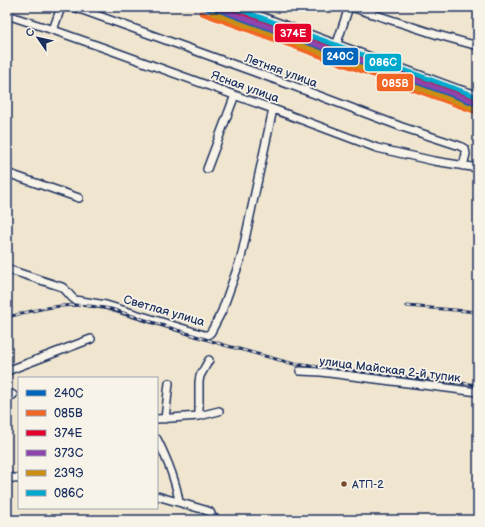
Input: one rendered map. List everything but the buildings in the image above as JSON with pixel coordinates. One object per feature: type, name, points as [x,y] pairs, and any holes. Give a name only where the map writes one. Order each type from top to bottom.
[{"type":"street","points":[[53,30],[61,7]]},
{"type":"street","name":"Летняя улица","points":[[74,7],[296,87],[402,128],[460,146],[464,149],[466,154],[463,166]]},
{"type":"street","points":[[336,44],[350,7],[478,46]]},
{"type":"street","points":[[252,13],[455,88],[478,95]]},
{"type":"street","name":"Ясная улица","points":[[7,15],[235,95],[377,148],[434,161],[478,168]]},
{"type":"street","points":[[207,169],[235,95]]},
{"type":"street","name":"Светлая улица","points":[[7,269],[62,287],[67,290],[71,297],[75,300],[106,305],[204,335],[208,334],[211,332],[222,311],[240,258],[273,109]]},
{"type":"street","points":[[7,173],[79,198]]},
{"type":"street","points":[[7,371],[91,339]]},
{"type":"street","points":[[199,416],[200,376],[209,360]]},
{"type":"street","name":"улица Майская 2-й тупик","points":[[300,371],[321,372],[478,392]]},
{"type":"street","points":[[165,419],[169,383]]},
{"type":"street","points":[[158,420],[199,416],[218,411]]},
{"type":"street","points":[[158,441],[172,474],[178,502]]},
{"type":"street","points":[[7,475],[8,477],[18,479]]},
{"type":"street","points":[[158,496],[210,512],[214,520]]},
{"type":"railway","points":[[7,317],[55,307],[74,305],[99,307],[111,309],[224,345],[294,364],[478,385]]},
{"type":"railway","points":[[407,306],[478,312]]},
{"type":"transit line","name":"240С","points":[[203,7],[478,106]]},
{"type":"transit line","name":"373C","points":[[214,7],[478,103]]},
{"type":"transit line","name":"374Е","points":[[221,7],[478,100]]},
{"type":"transit line","name":"086С","points":[[232,7],[478,97]]},
{"type":"transit line","name":"085В","points":[[201,13],[476,112]]},
{"type":"transit line","name":"239Э","points":[[212,13],[476,109]]},
{"type":"place","name":"АТП-2","points":[[344,484]]}]
